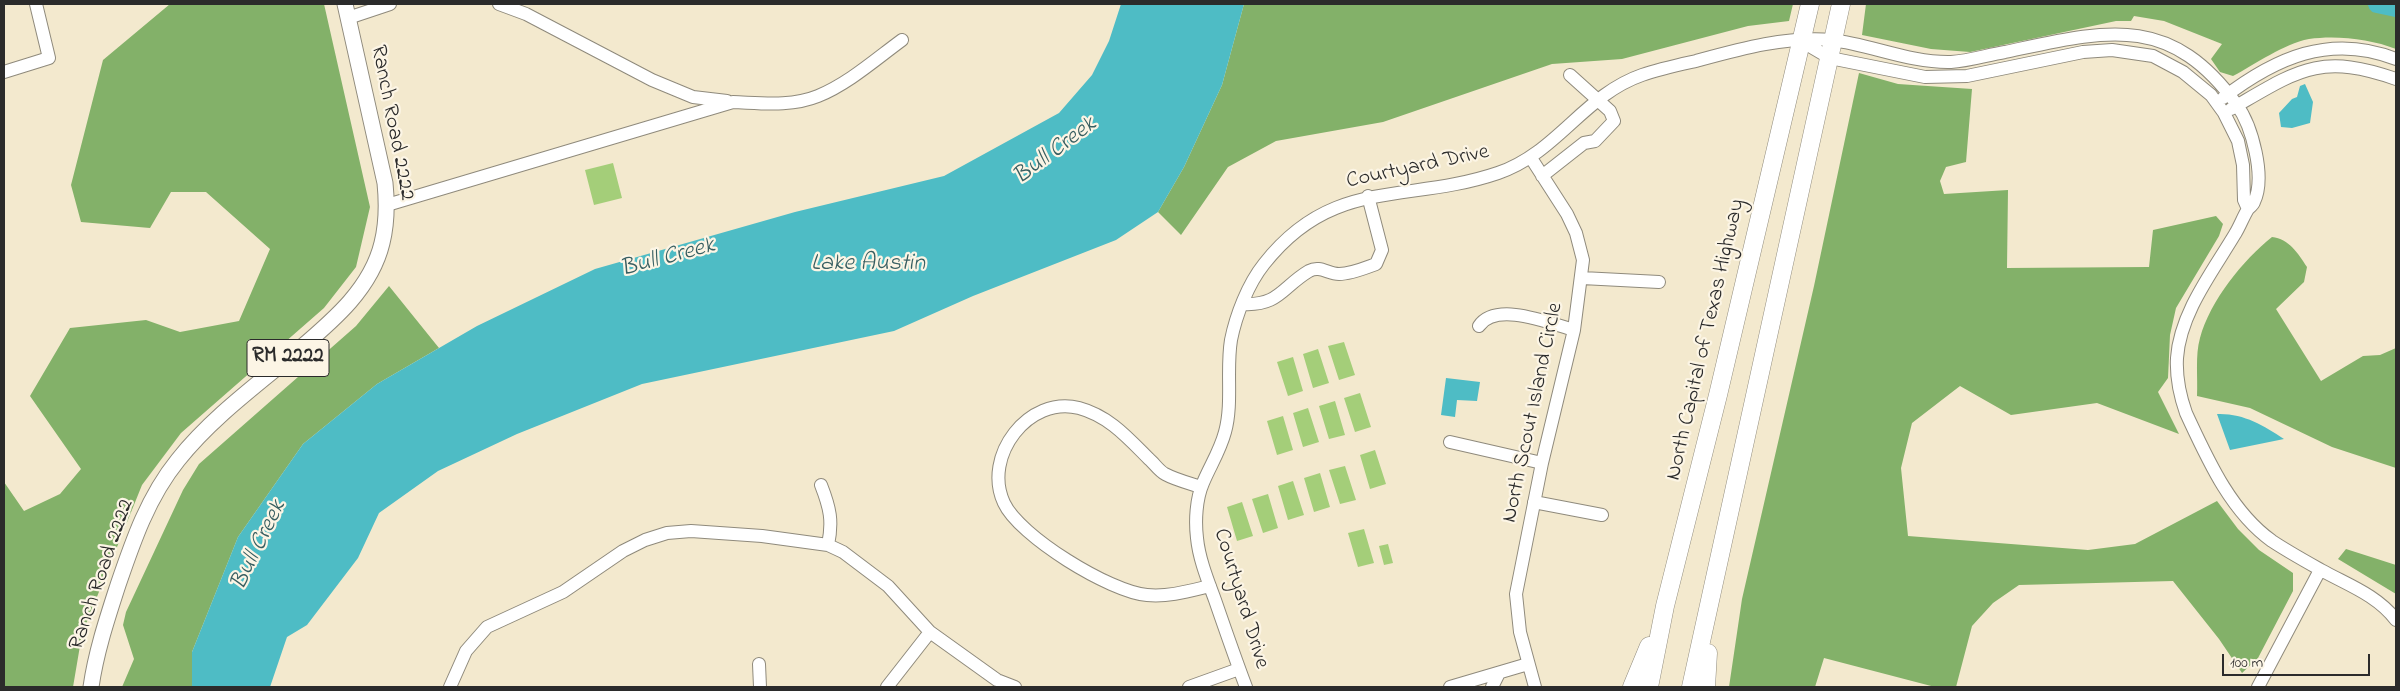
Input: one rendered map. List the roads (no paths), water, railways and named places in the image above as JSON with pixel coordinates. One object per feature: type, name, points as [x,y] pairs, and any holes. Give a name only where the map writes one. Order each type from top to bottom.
[{"type":"highway","name":"North Capital of Texas Highway","points":[[1649,687],[1665,606],[1718,395],[1810,4]]},
{"type":"highway","points":[[1691,687],[1712,600],[1841,4]]},
{"type":"highway","points":[[1706,687],[1712,600]]},
{"type":"highway","points":[[1632,687],[1665,606]]},
{"type":"main road","name":"Ranch Road 2222","points":[[91,687],[95,660],[104,626],[136,535],[151,501],[178,460],[218,417],[344,310],[367,278],[382,244],[387,205],[385,183],[347,11]]},
{"type":"street","points":[[4,72],[48,58],[36,4]]},
{"type":"street","points":[[347,11],[390,4]]},
{"type":"street","points":[[499,4],[526,14],[652,80],[694,96],[733,102],[786,103],[818,96],[846,80],[902,40]]},
{"type":"street","name":"Courtyard Drive","points":[[1246,687],[1210,586],[1197,543],[1196,520],[1201,487],[1215,460],[1226,431],[1231,341],[1243,304],[1261,266],[1310,219],[1333,207],[1368,196],[1464,182],[1500,172],[1532,158],[1597,100],[1640,76],[1773,42],[1801,40],[1834,40],[1914,58],[1948,62],[2080,36],[2114,33],[2141,36],[2165,44],[2189,55],[2208,69],[2238,105],[2245,117],[2253,140],[2258,169],[2255,200],[2214,266],[2186,322],[2179,343],[2176,364],[2181,398],[2195,431],[2233,500],[2250,520],[2272,540],[2320,570],[2363,590],[2396,620]]},
{"type":"street","points":[[2080,36],[2083,52]]},
{"type":"street","points":[[1801,40],[1830,58],[1925,77],[1944,78],[1967,76],[2083,52],[2112,50],[2153,56],[2183,72],[2211,95],[2224,113],[2238,141],[2243,166],[2244,200],[2248,209]]},
{"type":"street","points":[[2217,102],[2278,62],[2316,50],[2340,48],[2367,50],[2396,59]]},
{"type":"street","points":[[2224,113],[2292,75],[2320,67],[2345,66],[2373,71],[2396,79]]},
{"type":"street","points":[[1542,176],[1584,143],[1595,141],[1608,130],[1614,121],[1610,111],[1570,75]]},
{"type":"street","points":[[387,205],[733,102]]},
{"type":"street","name":"North Scout Island Circle","points":[[1532,158],[1566,212],[1576,233],[1583,260],[1574,330],[1542,463],[1516,594],[1516,611],[1535,687]]},
{"type":"street","points":[[1243,304],[1258,305],[1273,300],[1310,271],[1318,268],[1337,274],[1376,264],[1382,250],[1368,196]]},
{"type":"street","points":[[1582,278],[1659,282]]},
{"type":"street","points":[[1479,326],[1484,318],[1504,312],[1574,330]]},
{"type":"street","points":[[1201,487],[1164,474],[1116,427],[1100,415],[1078,408],[1056,407],[1032,417],[1019,427],[1007,443],[1000,462],[998,478],[1004,503],[1017,521],[1046,545],[1095,577],[1117,588],[1145,595],[1169,595],[1210,586]]},
{"type":"street","points":[[1450,442],[1542,463]]},
{"type":"street","points":[[821,485],[828,504],[832,526],[828,546]]},
{"type":"street","points":[[1534,502],[1602,515]]},
{"type":"street","points":[[450,687],[466,651],[487,627],[563,592],[623,550],[644,540],[667,533],[691,531],[762,536],[828,546],[843,552],[888,586],[930,632],[996,680],[1016,687]]},
{"type":"street","points":[[2258,687],[2320,570]]},
{"type":"street","points":[[887,687],[930,632]]},
{"type":"street","points":[[759,664],[760,687]]},
{"type":"street","points":[[1450,687],[1528,664]]},
{"type":"street","points":[[1189,687],[1239,669]]},
{"type":"street","points":[[1492,687],[1499,673]]},
{"type":"water","name":"Lake Austin","points":[[1121,4],[1244,4],[1222,85],[1184,167],[1158,212],[1116,240],[973,296],[894,331],[642,384],[517,434],[438,471],[379,513],[358,558],[307,625],[287,637],[270,687],[192,687],[192,652],[238,537],[303,444],[377,384],[477,326],[595,269],[795,212],[944,176],[1059,113],[1092,75],[1109,41]]},
{"type":"water","points":[[2305,84],[2313,102],[2310,123],[2292,128],[2281,127],[2279,113],[2292,99],[2297,97],[2300,86]]},
{"type":"water","points":[[1446,378],[1480,382],[1477,401],[1457,400],[1455,417],[1441,415]]},
{"type":"water","points":[[2217,414],[2244,418],[2284,439],[2230,450]]},
{"type":"waterway","points":[[2377,4],[2396,8]]},
{"type":"water label","name":"Bull Creek","points":[[1056,152]]},
{"type":"water label","name":"Bull Creek","points":[[668,259]]},
{"type":"water label","name":"Bull Creek","points":[[260,546]]}]
